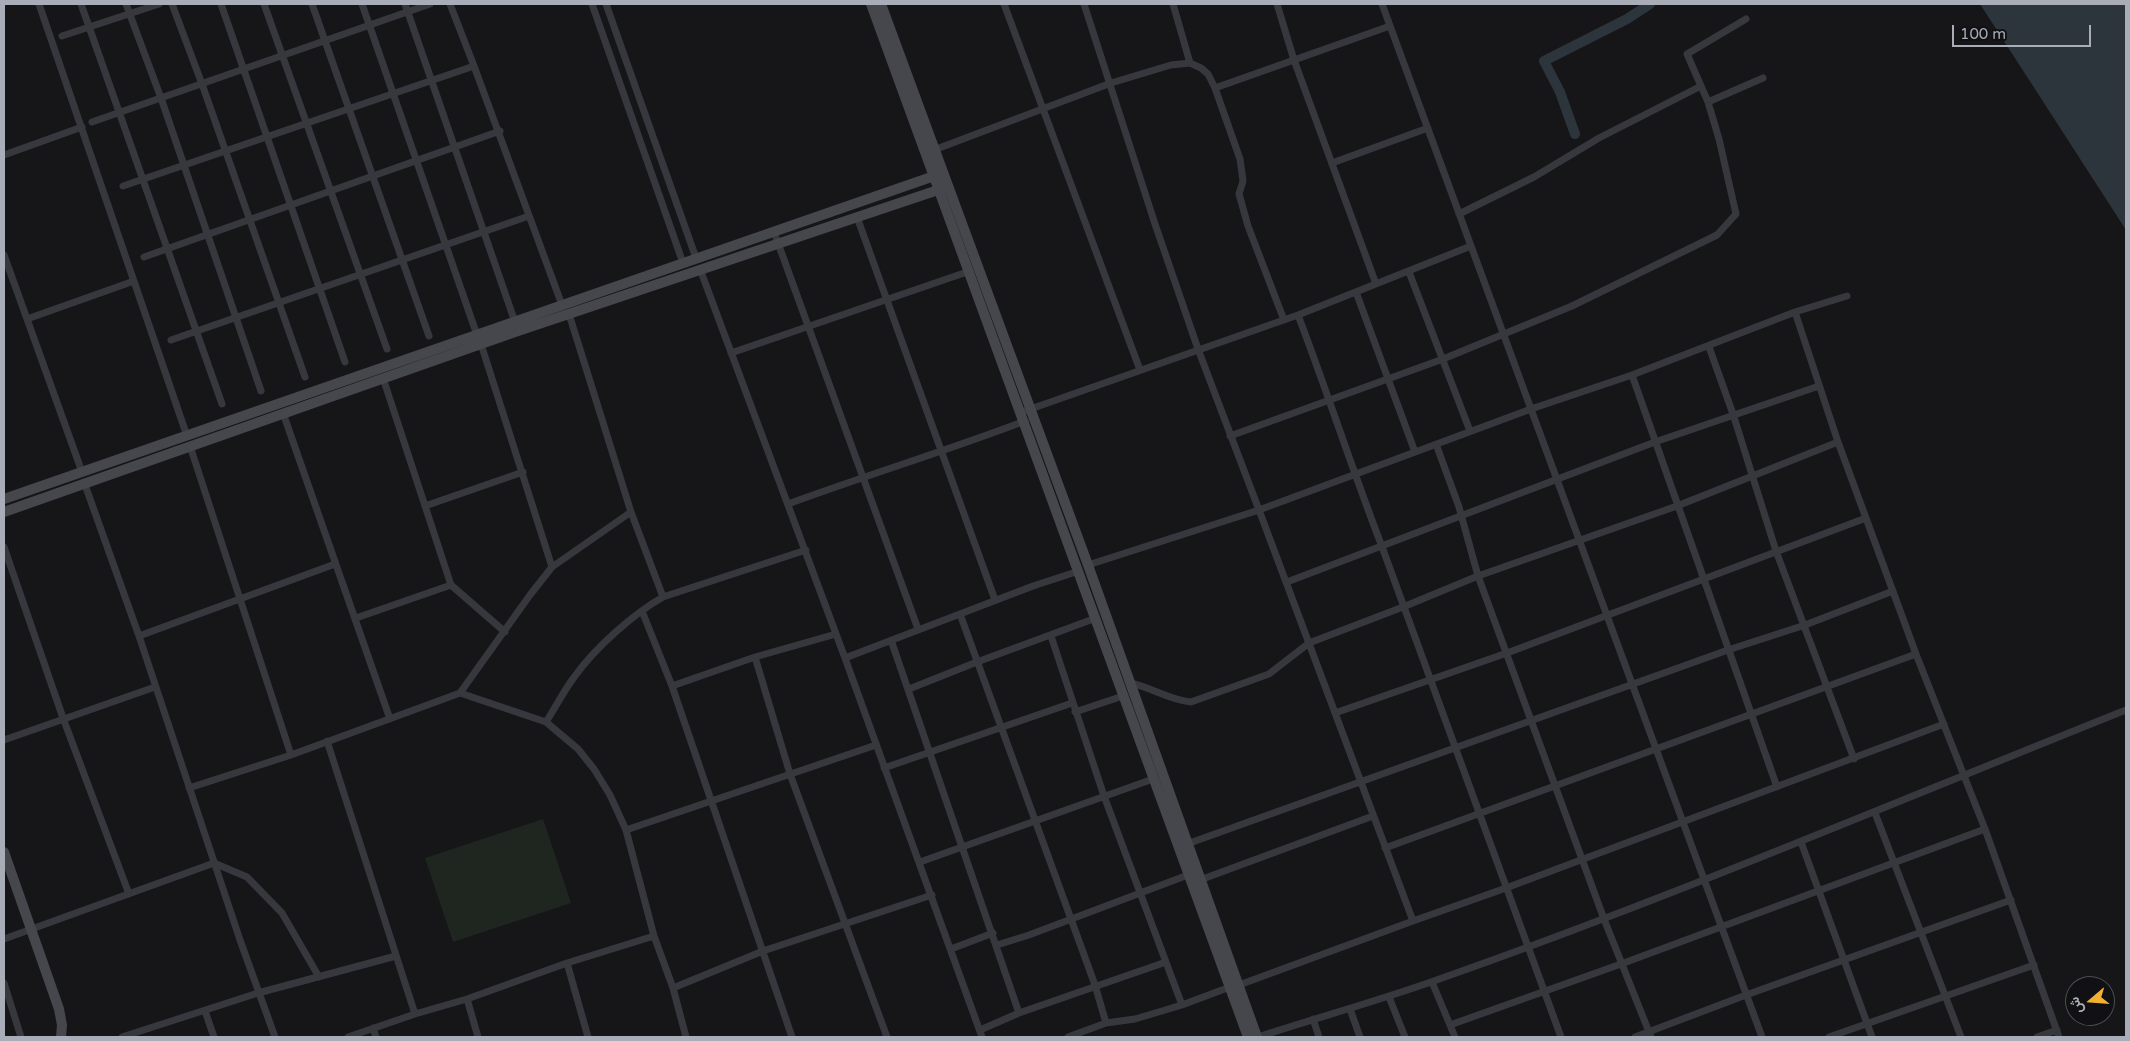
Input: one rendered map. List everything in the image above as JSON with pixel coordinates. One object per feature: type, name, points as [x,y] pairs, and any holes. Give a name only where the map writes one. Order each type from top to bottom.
[{"type":"main road","points":[[871,4],[944,188],[1026,414],[1079,571],[1188,875],[1257,1037]]},
{"type":"main road","points":[[882,4],[934,150],[938,175]]},
{"type":"main road","points":[[4,499],[82,472],[283,413],[333,390],[383,378],[479,340],[515,322],[938,175]]},
{"type":"main road","points":[[4,512],[188,441],[333,390],[479,340],[569,314],[944,188]]},
{"type":"main road","points":[[944,188],[970,271],[1088,565],[1130,682],[1200,880],[1234,986],[1248,1037]]},
{"type":"main road","points":[[4,852],[59,1009],[62,1025],[58,1036]]},
{"type":"street","points":[[40,4],[188,441],[291,755]]},
{"type":"street","points":[[81,4],[222,404]]},
{"type":"street","points":[[126,4],[261,390]]},
{"type":"street","points":[[62,36],[159,4]]},
{"type":"street","points":[[172,4],[305,377]]},
{"type":"street","points":[[221,4],[345,362]]},
{"type":"street","points":[[264,4],[387,349]]},
{"type":"street","points":[[312,4],[429,336]]},
{"type":"street","points":[[362,4],[479,340],[552,567]]},
{"type":"street","points":[[405,4],[515,322]]},
{"type":"street","points":[[92,122],[430,4]]},
{"type":"street","points":[[450,4],[500,132],[528,216],[562,306]]},
{"type":"street","points":[[592,4],[683,263]]},
{"type":"street","points":[[606,4],[696,258]]},
{"type":"street","points":[[1004,4],[1140,370]]},
{"type":"street","points":[[1084,4],[1198,349],[1413,921]]},
{"type":"street","points":[[1173,4],[1190,63]]},
{"type":"street","points":[[1277,4],[1294,60],[1376,284]]},
{"type":"street","points":[[1382,4],[1762,1037]]},
{"type":"street","points":[[1230,436],[1389,379],[1504,335],[1572,306],[1717,234],[1730,223],[1736,214],[1719,139],[1708,102],[1687,53],[1746,19]]},
{"type":"street","points":[[1215,88],[1390,26]]},
{"type":"street","points":[[934,150],[1111,83],[1171,65],[1190,63],[1204,70],[1215,88],[1242,165],[1243,181],[1239,194],[1248,226],[1284,320]]},
{"type":"street","points":[[122,186],[430,79],[474,66]]},
{"type":"street","points":[[1708,102],[1763,78]]},
{"type":"street","points":[[1459,214],[1534,177],[1599,138],[1701,86]]},
{"type":"street","points":[[628,107],[641,102]]},
{"type":"street","points":[[4,155],[82,127]]},
{"type":"street","points":[[1332,163],[1428,128]]},
{"type":"street","points":[[144,257],[500,132]]},
{"type":"street","points":[[171,340],[361,276],[528,216]]},
{"type":"street","points":[[857,217],[995,600]]},
{"type":"street","points":[[774,232],[918,629]]},
{"type":"street","points":[[788,504],[863,476],[943,452],[1026,414],[1140,370],[1298,315],[1471,246]]},
{"type":"street","points":[[4,255],[82,472]]},
{"type":"street","points":[[700,269],[806,550],[981,1034],[1019,1013],[1095,985],[1166,962]]},
{"type":"street","points":[[731,353],[810,328],[970,271]]},
{"type":"street","points":[[1409,272],[1470,431]]},
{"type":"street","points":[[27,319],[134,281]]},
{"type":"street","points":[[1356,292],[1416,452]]},
{"type":"street","points":[[1088,565],[1259,510],[1470,431],[1709,347],[1795,312],[1847,296]]},
{"type":"street","points":[[1795,312],[1838,442],[1916,654],[1985,829],[2058,1034],[2037,1037]]},
{"type":"street","points":[[569,314],[631,512],[663,597]]},
{"type":"street","points":[[1298,315],[1330,400],[1354,474],[1561,1037]]},
{"type":"street","points":[[1709,347],[1733,414],[1776,551],[1854,759]]},
{"type":"street","points":[[1632,375],[1777,787]]},
{"type":"street","points":[[383,378],[451,586],[504,632]]},
{"type":"street","points":[[1287,582],[1381,544],[1655,442],[1819,386]]},
{"type":"street","points":[[283,413],[390,719]]},
{"type":"street","points":[[1130,682],[1179,700],[1191,702],[1268,674],[1309,643],[1403,608],[1478,576],[1677,506],[1838,442]]},
{"type":"street","points":[[1436,444],[1478,576],[1604,919],[1650,1035]]},
{"type":"street","points":[[425,506],[523,472]]},
{"type":"street","points":[[84,482],[139,636],[258,993],[275,1037]]},
{"type":"street","points":[[189,788],[291,755],[460,693],[552,567],[631,512]]},
{"type":"street","points":[[1335,713],[1507,653],[1866,518]]},
{"type":"street","points":[[4,547],[63,718],[129,894]]},
{"type":"street","points":[[546,722],[575,675],[612,636],[642,611],[663,597],[806,550]]},
{"type":"street","points":[[139,636],[335,564]]},
{"type":"street","points":[[845,658],[995,600],[1079,571]]},
{"type":"street","points":[[356,618],[451,586]]},
{"type":"street","points":[[1186,844],[1728,650],[1805,625],[1893,591]]},
{"type":"street","points":[[642,611],[672,686],[792,1037]]},
{"type":"street","points":[[960,614],[1095,985],[1106,1023]]},
{"type":"street","points":[[909,689],[1096,618]]},
{"type":"street","points":[[672,686],[755,657],[836,634]]},
{"type":"street","points":[[1051,636],[1104,796],[1182,1005]]},
{"type":"street","points":[[891,640],[1019,1013]]},
{"type":"street","points":[[1385,848],[1916,654]]},
{"type":"street","points":[[755,657],[790,774],[887,1037]]},
{"type":"street","points":[[4,740],[155,687]]},
{"type":"street","points":[[460,693],[546,722],[578,749],[594,769],[610,795],[626,830],[654,936],[673,988],[686,1037]]},
{"type":"street","points":[[1075,712],[1124,696]]},
{"type":"street","points":[[884,768],[1072,703]]},
{"type":"street","points":[[1257,1037],[1432,982],[1604,919],[1875,813],[2126,710]]},
{"type":"street","points":[[1068,1037],[1106,1023],[1135,1019],[1182,1005],[1506,888],[1944,724]]},
{"type":"street","points":[[328,741],[415,1014]]},
{"type":"street","points":[[626,830],[876,745]]},
{"type":"street","points":[[920,862],[1153,779]]},
{"type":"street","points":[[1875,813],[1961,1037]]},
{"type":"street","points":[[1200,880],[1373,816]]},
{"type":"street","points":[[1450,1025],[1621,964],[1985,829]]},
{"type":"street","points":[[1801,842],[1872,1037]]},
{"type":"street","points":[[4,939],[214,863],[247,877],[282,913],[319,977]]},
{"type":"street","points":[[997,945],[1070,920],[1188,875]]},
{"type":"street","points":[[673,988],[763,951],[932,895]]},
{"type":"street","points":[[1635,1037],[1650,1035],[1746,994],[1844,961],[2011,900]]},
{"type":"street","points":[[951,948],[993,933]]},
{"type":"street","points":[[348,1037],[415,1014],[467,999],[567,963],[654,936]]},
{"type":"street","points":[[122,1037],[258,993],[396,956]]},
{"type":"street","points":[[567,963],[588,1037]]},
{"type":"street","points":[[1829,1037],[2034,965]]},
{"type":"street","points":[[1432,982],[1455,1037]]},
{"type":"street","points":[[4,983],[21,1037]]},
{"type":"street","points":[[1389,996],[1405,1037]]},
{"type":"street","points":[[467,999],[478,1037]]},
{"type":"street","points":[[1350,1009],[1360,1037]]},
{"type":"street","points":[[205,1011],[214,1037]]},
{"type":"street","points":[[1313,1019],[1319,1037]]},
{"type":"street","points":[[373,1028],[376,1037]]},
{"type":"street","points":[[149,1029],[152,1037]]},
{"type":"shaded area","points":[[1980,4],[2126,4],[2126,230]]},
{"type":"shaded area","points":[[543,819],[571,903],[453,942],[425,858]]},
{"type":"waterway","points":[[1575,134],[1560,92],[1544,61],[1627,19],[1650,4]]}]
